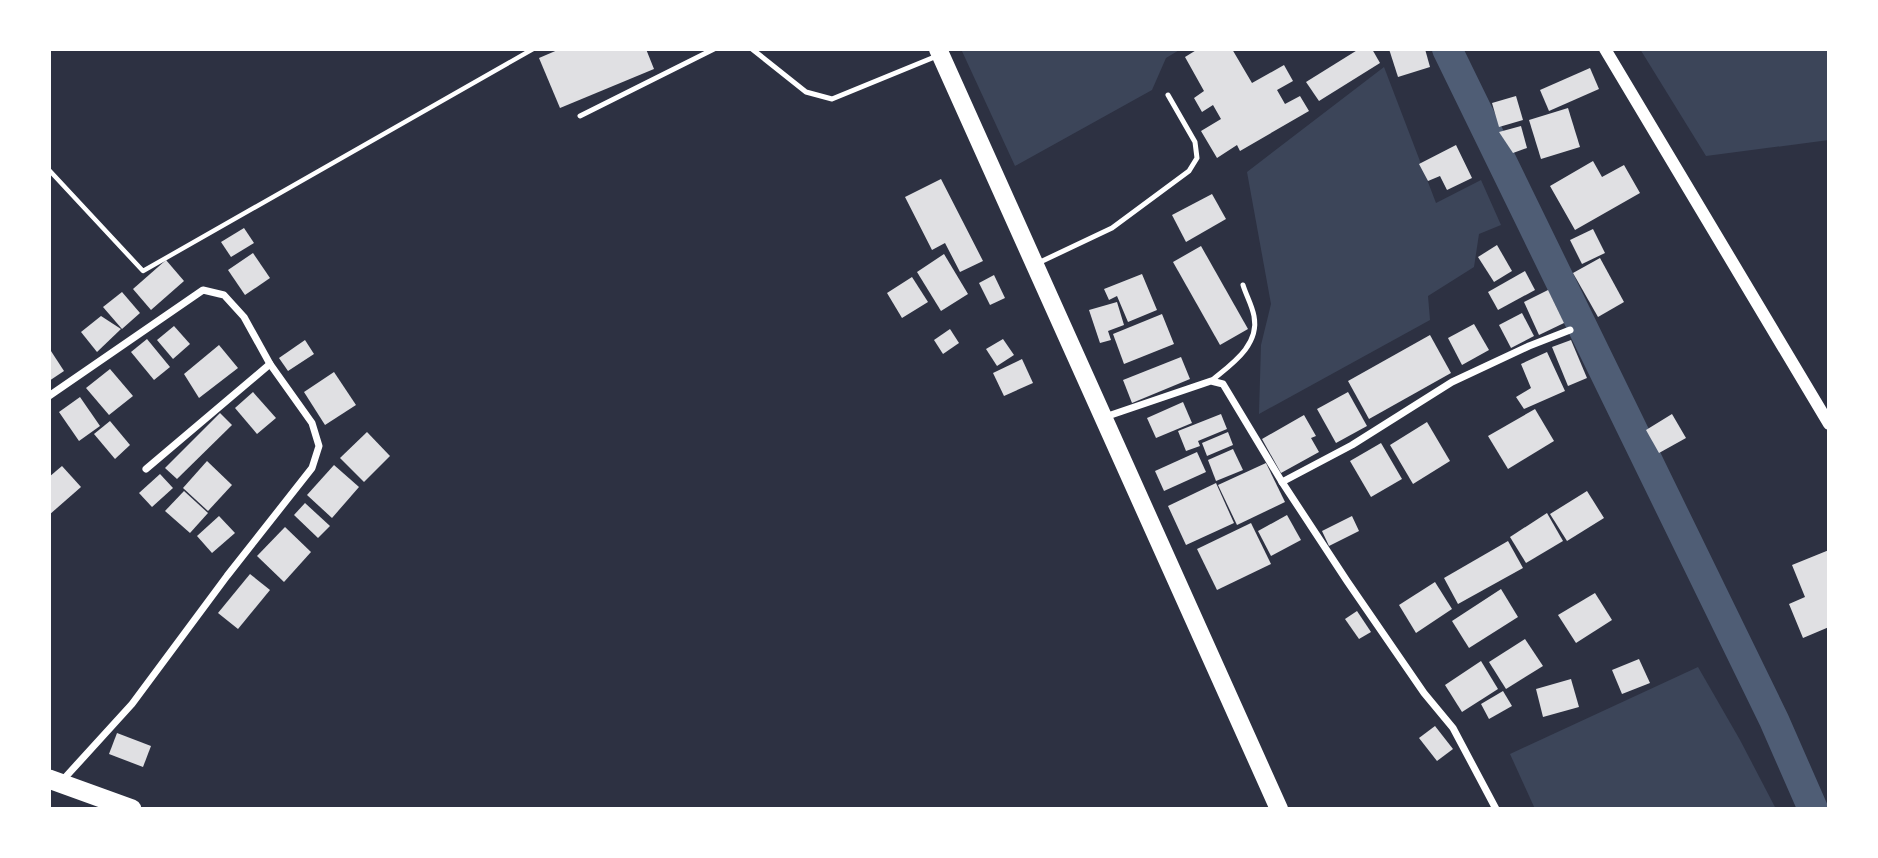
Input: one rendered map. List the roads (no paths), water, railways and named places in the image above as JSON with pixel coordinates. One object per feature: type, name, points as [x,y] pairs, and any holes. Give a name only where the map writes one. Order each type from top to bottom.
[{"type":"highway","points":[[55,781],[132,809]]},
{"type":"main road","points":[[939,52],[1279,809]]},
{"type":"street","points":[[1605,49],[1829,424]]},
{"type":"street","points":[[49,396],[203,290],[224,295],[244,317],[270,364],[312,423],[319,446],[312,468],[132,704],[55,781]]},
{"type":"street","points":[[1282,482],[1352,445],[1452,382],[1570,330]]},
{"type":"street","points":[[146,469],[270,364]]},
{"type":"street","points":[[1102,418],[1211,381],[1223,384],[1282,482],[1424,693],[1453,728],[1496,809]]},
{"type":"lane","points":[[580,116],[714,49]]},
{"type":"lane","points":[[752,49],[806,92],[832,99],[939,52]]},
{"type":"lane","points":[[1034,266],[1112,228],[1189,171],[1197,158],[1195,142],[1168,95]]},
{"type":"lane","points":[[1211,381],[1244,353],[1253,336],[1255,317],[1243,285]]},
{"type":"waterway","points":[[1447,49],[1774,720],[1813,809]]}]
